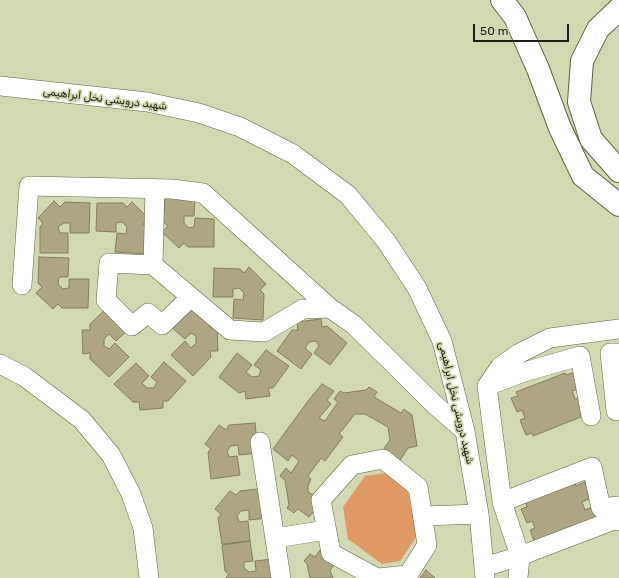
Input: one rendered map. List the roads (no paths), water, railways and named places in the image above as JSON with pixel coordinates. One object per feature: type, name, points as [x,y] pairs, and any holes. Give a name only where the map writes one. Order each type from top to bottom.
[{"type":"highway","points":[[502,0],[515,17],[538,69],[560,128],[583,176],[619,205]]},
{"type":"highway","points":[[619,9],[598,29],[582,61],[579,102],[591,139],[619,171]]},
{"type":"street","name":"شهید درویشی نخل ابراهیمی","points":[[0,86],[147,102],[199,113],[240,127],[293,154],[348,195],[386,241],[417,288],[442,341],[465,431],[479,514],[485,573]]},
{"type":"street","points":[[22,285],[29,186],[172,189],[203,193],[330,308],[354,325],[435,405],[465,431]]},
{"type":"street","points":[[153,265],[155,189]]},
{"type":"street","points":[[191,297],[162,325],[148,313],[132,326],[106,300],[109,263],[153,265],[191,297],[230,330],[264,332],[303,309],[330,308]]},
{"type":"street","points":[[518,578],[520,556],[502,502],[487,386],[500,367],[518,354],[550,338],[619,329]]},
{"type":"street","points":[[616,411],[610,353],[619,353]]},
{"type":"street","points":[[487,386],[524,372],[580,356],[591,416]]},
{"type":"street","points":[[0,364],[25,377],[82,420],[111,455],[131,494],[143,528],[149,578]]},
{"type":"street","points":[[260,442],[281,578]]},
{"type":"street","points":[[383,460],[418,487],[424,516],[427,545],[408,574],[378,578],[331,553],[321,500],[352,465],[383,460]]},
{"type":"street","points":[[502,502],[592,467],[601,508],[619,506]]},
{"type":"street","points":[[424,516],[479,514]]},
{"type":"street","points":[[485,573],[520,556],[614,520],[619,521]]},
{"type":"street","points":[[276,538],[326,530]]}]
